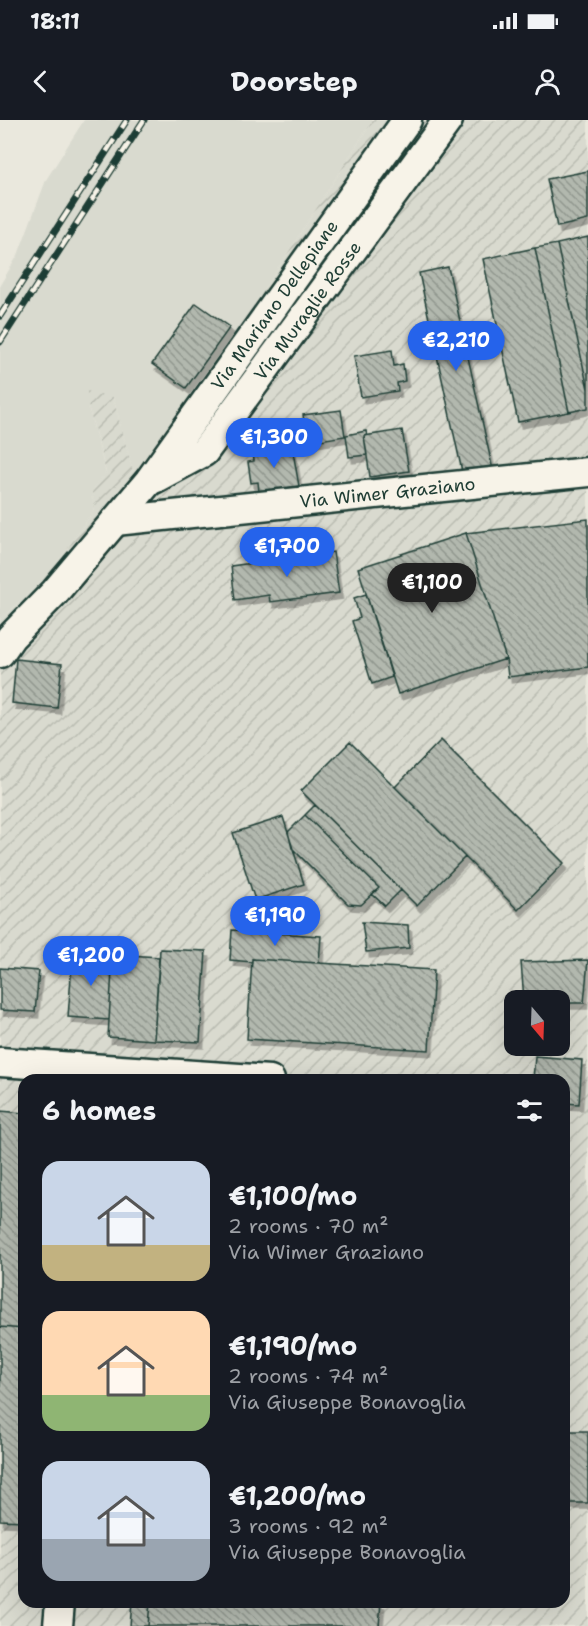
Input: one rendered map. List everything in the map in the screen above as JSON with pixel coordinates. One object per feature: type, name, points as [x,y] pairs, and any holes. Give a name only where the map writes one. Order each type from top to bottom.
[{"type":"street","name":"Via Mariano Dellepiane","points":[[0,653],[11,637],[55,592],[149,481],[407,120]]},
{"type":"street","name":"Via Muraglie Rosse","points":[[149,481],[204,452],[448,120]]},
{"type":"street","name":"Via Wimer Graziano","points":[[115,521],[588,472]]},
{"type":"street","points":[[0,1062],[100,1074]]},
{"type":"street","points":[[58,1626],[60,1608]]},
{"type":"shaded area","points":[[84,120],[373,120],[238,331],[134,476],[113,397],[88,406],[106,473],[92,492],[94,510],[50,574],[0,620],[0,285],[18,255],[46,180]]},
{"type":"shaded area","points":[[373,120],[588,120],[588,1626],[0,1626],[0,620],[50,574],[94,510],[92,492],[106,472],[88,406],[87,391],[113,397],[134,475],[238,331]]},
{"type":"building","points":[[588,171],[588,220],[557,227],[547,179]]},
{"type":"building","points":[[588,237],[588,389],[557,244]]},
{"type":"building","points":[[557,244],[588,389],[588,408],[569,412],[535,248]]},
{"type":"building","points":[[535,248],[569,412],[518,422],[483,259]]},
{"type":"building","points":[[448,267],[493,470],[463,476],[419,273]]},
{"type":"building","points":[[196,303],[230,327],[186,388],[152,364]]},
{"type":"building","points":[[392,350],[394,366],[403,364],[405,381],[397,383],[398,391],[361,397],[354,356]]},
{"type":"building","points":[[341,410],[345,436],[308,442],[303,415]]},
{"type":"building","points":[[402,430],[409,471],[370,477],[364,436]]},
{"type":"building","points":[[366,431],[367,435],[364,436],[367,455],[349,457],[346,435]]},
{"type":"building","points":[[292,446],[299,486],[259,492],[258,482],[251,483],[248,462],[254,461],[253,452]]},
{"type":"building","points":[[588,519],[588,667],[508,677],[506,659],[466,533]]},
{"type":"building","points":[[466,533],[506,659],[398,694],[358,568]]},
{"type":"building","points":[[333,552],[339,593],[270,602],[269,595],[235,600],[231,566]]},
{"type":"building","points":[[366,594],[392,677],[372,684],[352,621],[360,618],[354,598]]},
{"type":"building","points":[[16,659],[62,664],[57,708],[12,703]]},
{"type":"building","points":[[441,740],[564,863],[518,910],[395,787]]},
{"type":"building","points":[[350,742],[465,857],[417,906],[301,791]]},
{"type":"building","points":[[315,805],[401,890],[385,906],[372,894],[379,888],[305,815]]},
{"type":"building","points":[[305,815],[379,888],[361,905],[348,904],[292,848],[288,832]]},
{"type":"building","points":[[283,817],[304,884],[255,900],[233,833]]},
{"type":"building","points":[[362,922],[408,925],[409,948],[366,952]]},
{"type":"building","points":[[232,930],[321,936],[319,963],[230,960]]},
{"type":"building","points":[[160,949],[206,951],[200,1042],[154,1040]]},
{"type":"building","points":[[80,952],[113,954],[109,1020],[68,1017],[72,963],[80,963]]},
{"type":"building","points":[[113,954],[159,957],[154,1040],[108,1037]]},
{"type":"building","points":[[252,959],[434,970],[429,1050],[247,1039]]},
{"type":"building","points":[[588,960],[584,1003],[570,1003],[570,990],[523,990],[521,962]]},
{"type":"building","points":[[0,968],[39,971],[35,1012],[0,1010]]},
{"type":"building","points":[[535,1056],[582,1060],[579,1104],[570,1103],[570,1074],[534,1074]]},
{"type":"building","points":[[0,1111],[18,1112],[18,1328],[0,1327]]},
{"type":"building","points":[[0,1327],[18,1328],[18,1521],[0,1520]]},
{"type":"building","points":[[570,1431],[588,1431],[588,1503],[570,1503]]},
{"type":"building","points":[[132,1608],[150,1608],[148,1626],[130,1626]]},
{"type":"building","points":[[150,1608],[380,1608],[379,1626],[148,1626]]},
{"type":"railway","points":[[0,316],[127,120]]},
{"type":"railway","points":[[0,342],[144,120]]}]
